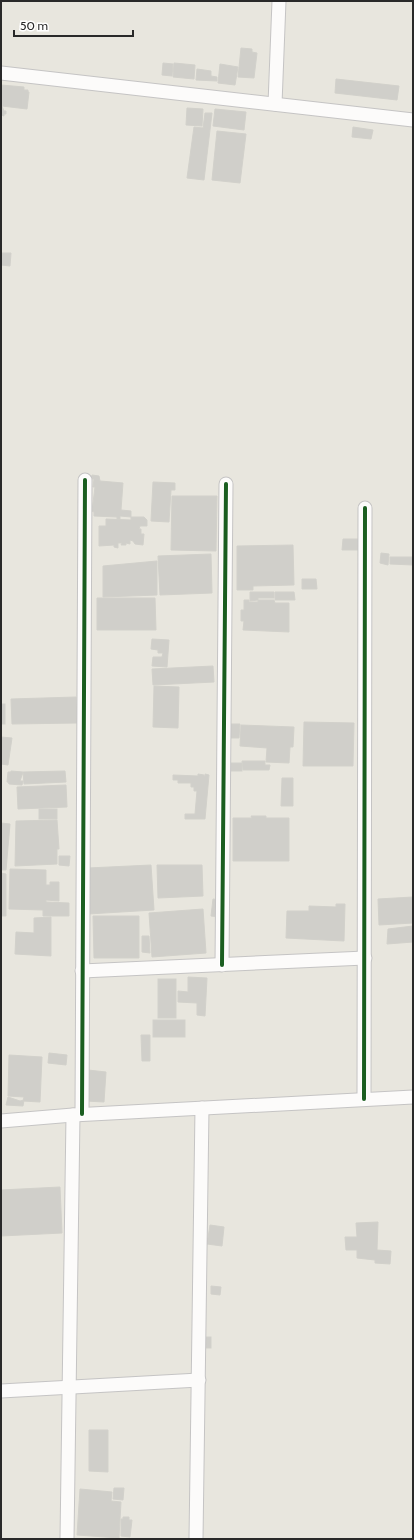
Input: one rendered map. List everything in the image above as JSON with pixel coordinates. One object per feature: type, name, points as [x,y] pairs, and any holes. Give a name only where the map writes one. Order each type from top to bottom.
[{"type":"street","points":[[275,104],[279,1]]},
{"type":"street","points":[[1,73],[413,120]]},
{"type":"street","points":[[67,1539],[69,1387],[82,972],[85,480]]},
{"type":"street","points":[[222,965],[226,484]]},
{"type":"street","points":[[364,1099],[365,508]]},
{"type":"street","points":[[82,972],[365,958]]},
{"type":"street","points":[[1,1121],[78,1114],[413,1097]]},
{"type":"street","points":[[196,1539],[202,1108]]},
{"type":"street","points":[[1,1391],[198,1380]]},
{"type":"building","points":[[241,48],[252,49],[252,52],[257,53],[254,78],[238,77]]},
{"type":"building","points":[[163,63],[173,64],[172,76],[162,75]]},
{"type":"building","points":[[174,63],[195,65],[194,79],[173,77]]},
{"type":"building","points":[[220,64],[238,67],[235,85],[218,83]]},
{"type":"building","points":[[197,69],[211,71],[211,76],[217,77],[217,81],[196,80]]},
{"type":"building","points":[[336,79],[399,86],[397,100],[335,93]]},
{"type":"building","points":[[1,85],[24,87],[24,90],[28,90],[27,109],[2,106],[4,111],[6,111],[6,114],[4,114],[4,116],[1,115]]},
{"type":"building","points":[[187,108],[203,109],[202,126],[186,125]]},
{"type":"building","points":[[215,109],[246,112],[244,130],[213,126]]},
{"type":"building","points":[[205,113],[212,113],[204,180],[187,178],[194,127],[203,128]]},
{"type":"building","points":[[353,127],[373,130],[371,139],[352,137]]},
{"type":"building","points":[[217,131],[246,134],[240,183],[212,180]]},
{"type":"building","points":[[1,253],[11,253],[10,266],[1,265]]},
{"type":"building","points":[[92,475],[99,476],[100,481],[123,483],[121,510],[131,511],[131,517],[120,516],[120,519],[117,519],[117,517],[94,516],[94,512],[92,511],[95,487],[93,487],[94,479],[91,479]]},
{"type":"building","points":[[153,482],[175,483],[175,490],[171,490],[169,522],[151,521]]},
{"type":"building","points":[[172,496],[217,496],[216,551],[171,550]]},
{"type":"building","points":[[131,517],[144,517],[147,520],[147,526],[140,526],[139,529],[141,529],[141,534],[144,534],[143,545],[135,544],[130,540],[130,544],[126,543],[126,545],[121,545],[122,543],[118,543],[118,548],[114,547],[114,545],[99,546],[99,526],[106,526],[106,519],[131,520]]},
{"type":"building","points":[[343,539],[359,539],[359,550],[342,550]]},
{"type":"building","points":[[293,545],[294,585],[253,586],[253,590],[237,590],[237,546]]},
{"type":"building","points":[[381,553],[389,554],[388,565],[380,563]]},
{"type":"building","points":[[211,554],[212,593],[160,595],[158,556]]},
{"type":"building","points":[[390,557],[413,557],[413,565],[390,564]]},
{"type":"building","points":[[157,561],[157,595],[103,597],[103,566]]},
{"type":"building","points":[[302,579],[316,579],[317,589],[302,589]]},
{"type":"building","points":[[250,592],[274,592],[274,598],[258,598],[258,600],[250,601]]},
{"type":"building","points":[[275,592],[294,592],[295,600],[275,600]]},
{"type":"building","points":[[97,598],[155,598],[156,630],[97,630]]},
{"type":"building","points":[[244,600],[249,600],[249,602],[258,602],[258,600],[274,600],[275,603],[289,603],[289,632],[243,630],[244,621],[241,621],[241,610],[244,610]]},
{"type":"building","points":[[152,639],[169,640],[167,667],[152,666],[153,657],[162,657],[163,653],[158,653],[158,650],[151,649]]},
{"type":"building","points":[[213,666],[214,682],[153,685],[152,669]]},
{"type":"building","points":[[154,686],[179,687],[178,728],[153,727]]},
{"type":"building","points":[[76,697],[77,723],[12,724],[11,699]]},
{"type":"building","points":[[1,704],[5,704],[5,724],[1,724]]},
{"type":"building","points":[[304,722],[354,723],[353,766],[303,766]]},
{"type":"building","points":[[227,724],[240,724],[239,738],[226,738]]},
{"type":"building","points":[[241,725],[294,727],[293,747],[290,747],[289,763],[266,762],[267,748],[240,746]]},
{"type":"building","points":[[1,737],[12,738],[8,765],[1,764]]},
{"type":"building","points":[[242,761],[265,761],[265,765],[270,765],[269,770],[243,770]]},
{"type":"building","points":[[231,763],[242,763],[242,771],[231,771]]},
{"type":"building","points":[[65,771],[66,782],[24,784],[23,772]]},
{"type":"building","points":[[8,772],[23,772],[20,781],[23,781],[22,785],[9,784],[7,782]]},
{"type":"building","points":[[198,774],[204,776],[205,774],[209,775],[205,819],[185,819],[185,814],[195,814],[197,791],[194,791],[194,787],[191,787],[191,783],[178,783],[178,780],[173,780],[173,775],[198,776]]},
{"type":"building","points":[[282,778],[293,778],[293,806],[281,806]]},
{"type":"building","points":[[66,785],[67,807],[18,809],[17,787]]},
{"type":"building","points":[[39,809],[57,809],[57,819],[39,819]]},
{"type":"building","points":[[251,816],[266,816],[266,818],[289,818],[289,861],[233,861],[233,818],[252,818]]},
{"type":"building","points":[[57,820],[59,849],[57,849],[57,864],[15,866],[16,821]]},
{"type":"building","points":[[1,823],[10,824],[6,870],[1,870]]},
{"type":"building","points":[[59,856],[70,856],[69,866],[59,865]]},
{"type":"building","points":[[151,865],[154,910],[88,914],[88,868]]},
{"type":"building","points":[[157,865],[202,865],[203,896],[158,898]]},
{"type":"building","points":[[10,869],[46,870],[46,885],[50,885],[50,882],[59,882],[59,901],[46,900],[46,902],[69,903],[69,916],[43,916],[43,910],[9,909]]},
{"type":"building","points":[[1,873],[6,874],[6,916],[1,916]]},
{"type":"building","points":[[413,897],[413,923],[379,925],[378,899]]},
{"type":"building","points":[[213,899],[220,900],[220,917],[211,916]]},
{"type":"building","points":[[336,904],[345,904],[344,941],[286,938],[287,911],[309,911],[309,906],[336,907]]},
{"type":"building","points":[[203,909],[206,953],[152,957],[149,913]]},
{"type":"building","points":[[93,916],[139,916],[139,958],[94,958]]},
{"type":"building","points":[[51,917],[51,956],[15,954],[16,932],[34,933],[34,918]]},
{"type":"building","points":[[413,926],[413,942],[387,944],[388,929]]},
{"type":"building","points":[[142,936],[149,936],[150,953],[142,952]]},
{"type":"building","points":[[188,977],[207,978],[205,1016],[197,1015],[197,1003],[178,1002],[178,991],[188,992]]},
{"type":"building","points":[[158,979],[176,979],[176,1018],[158,1018]]},
{"type":"building","points":[[153,1020],[185,1020],[185,1037],[153,1037]]},
{"type":"building","points":[[141,1035],[150,1035],[150,1061],[142,1061]]},
{"type":"building","points":[[49,1053],[67,1055],[66,1065],[48,1063]]},
{"type":"building","points":[[9,1055],[42,1057],[40,1102],[23,1101],[24,1097],[8,1096]]},
{"type":"building","points":[[88,1070],[106,1072],[104,1102],[86,1101]]},
{"type":"building","points":[[8,1097],[20,1101],[24,1100],[23,1106],[6,1105]]},
{"type":"building","points":[[60,1187],[62,1233],[1,1236],[1,1190]]},
{"type":"building","points":[[378,1222],[377,1250],[391,1251],[390,1264],[375,1263],[375,1260],[357,1258],[357,1250],[346,1250],[345,1237],[357,1237],[356,1223]]},
{"type":"building","points":[[210,1225],[224,1227],[222,1246],[207,1244]]},
{"type":"building","points":[[211,1286],[221,1287],[220,1295],[211,1294]]},
{"type":"building","points":[[200,1337],[211,1337],[211,1348],[200,1348]]},
{"type":"building","points":[[89,1430],[108,1430],[108,1472],[89,1471]]},
{"type":"building","points":[[114,1488],[124,1488],[123,1500],[113,1499]]},
{"type":"building","points":[[80,1489],[112,1492],[111,1501],[121,1502],[119,1538],[77,1535]]},
{"type":"building","points":[[123,1517],[129,1517],[129,1520],[132,1520],[130,1537],[121,1536],[121,1519],[123,1519]]},
{"type":"cycle path","points":[[82,1114],[85,480]]},
{"type":"cycle path","points":[[222,965],[226,484]]},
{"type":"cycle path","points":[[364,1099],[365,508]]}]
